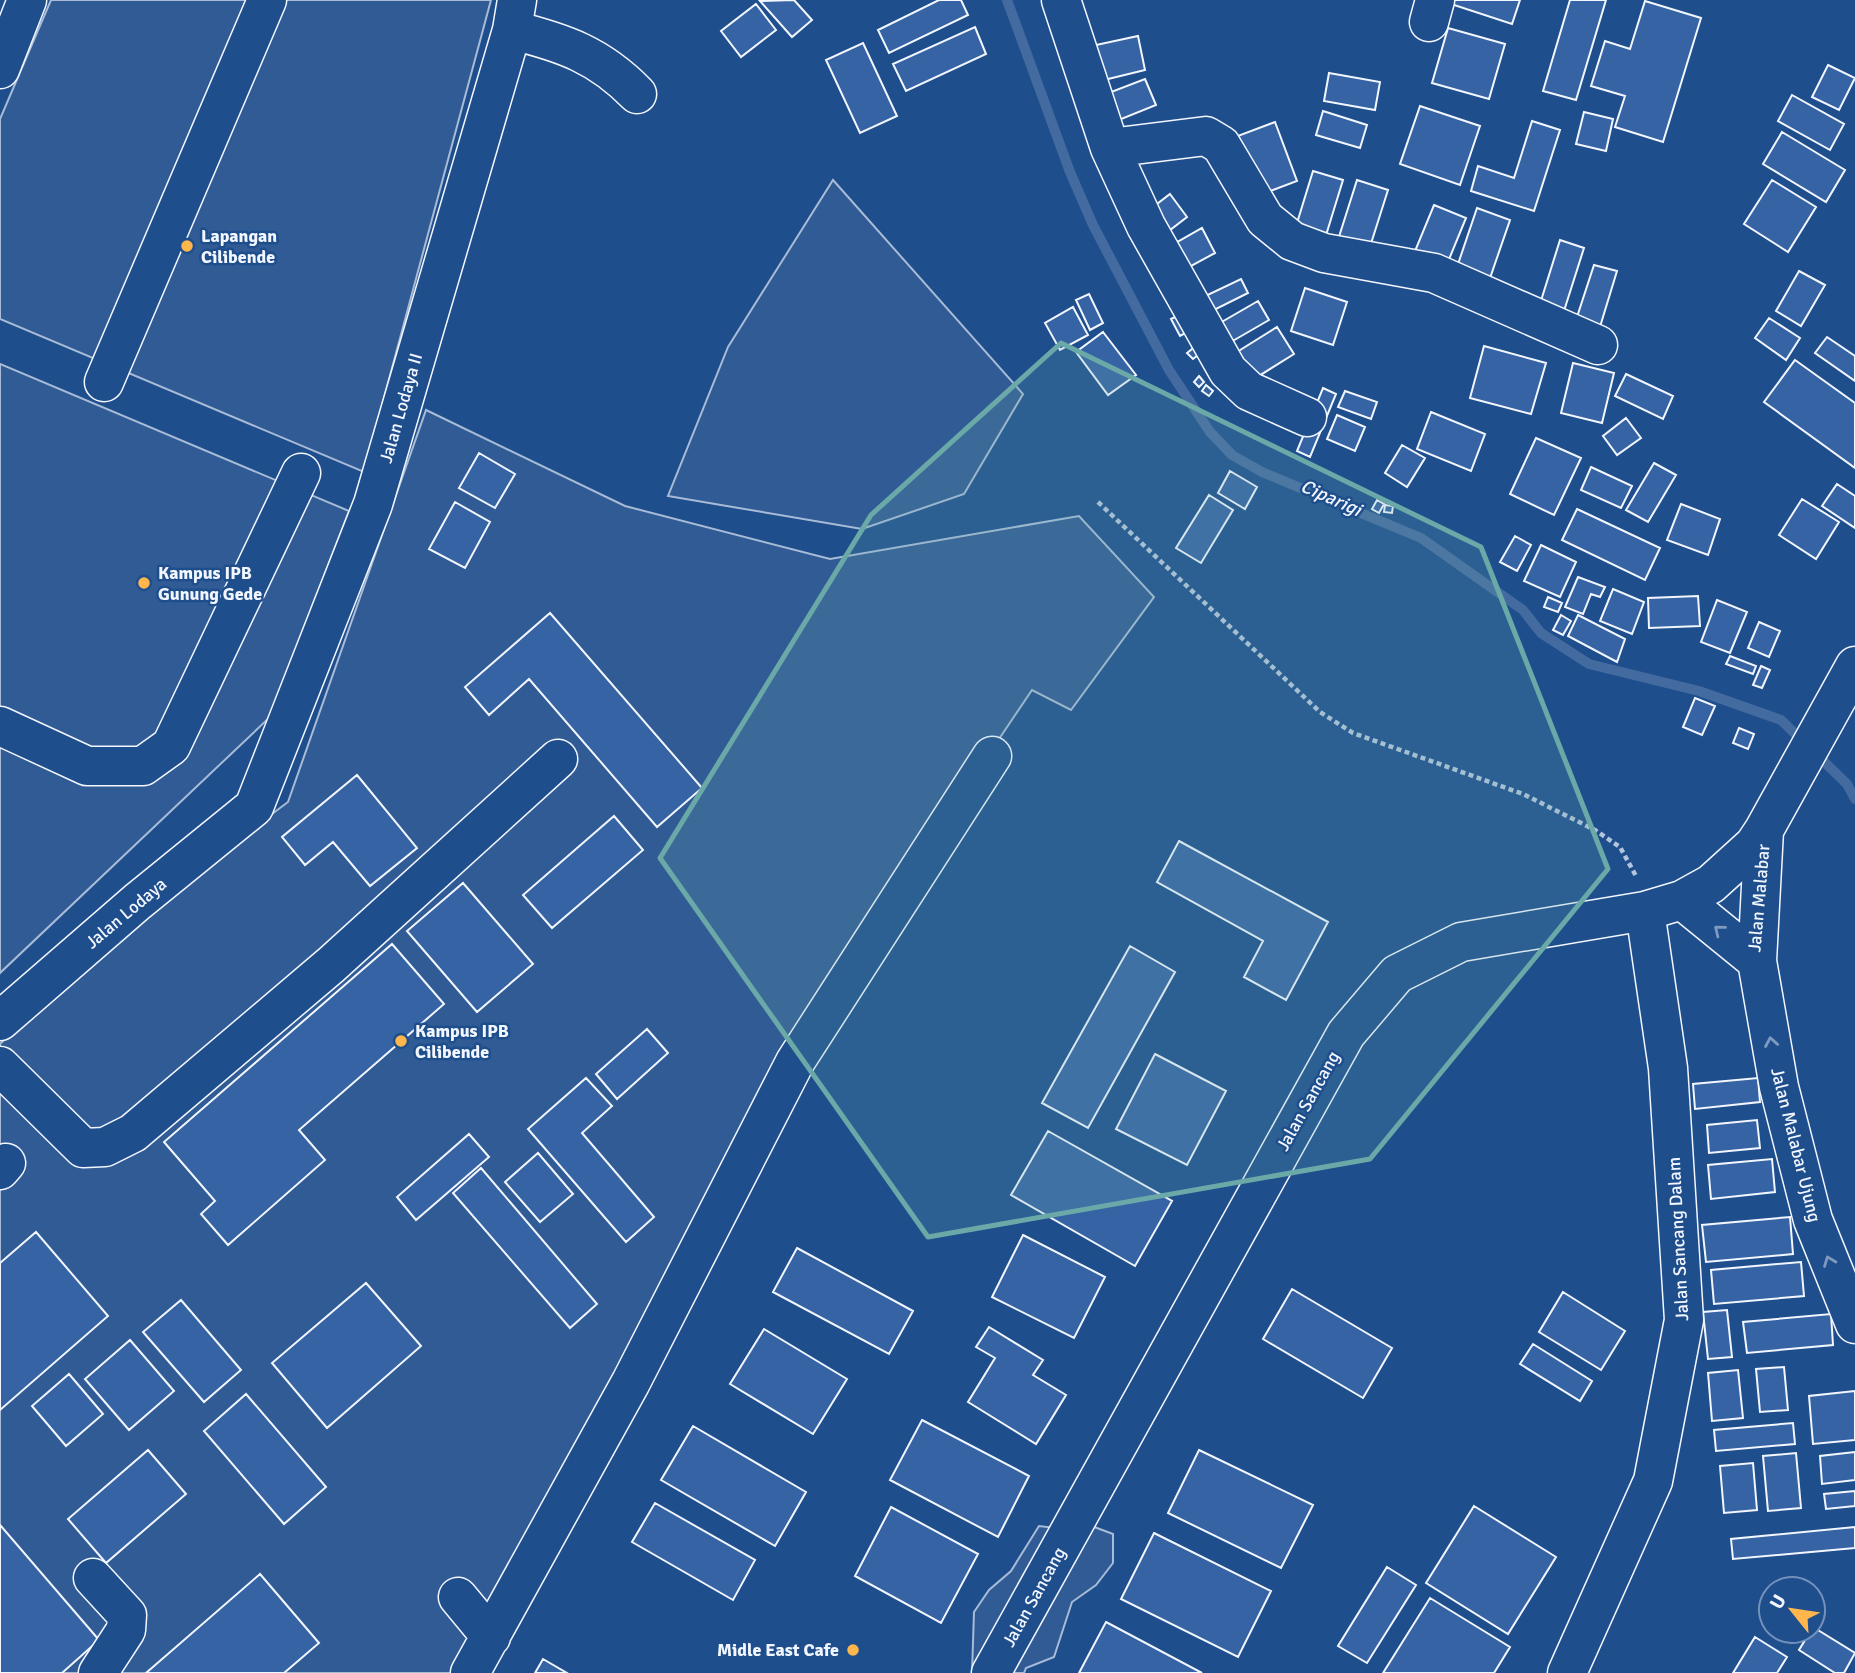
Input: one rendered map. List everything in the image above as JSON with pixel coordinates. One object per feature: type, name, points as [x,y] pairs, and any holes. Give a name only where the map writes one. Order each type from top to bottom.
[{"type":"street","points":[[0,69],[27,0]]},
{"type":"street","points":[[104,383],[267,0]]},
{"type":"street","points":[[1061,0],[1110,148],[1146,226],[1228,372],[1249,391],[1307,417]]},
{"type":"street","points":[[515,15],[554,40],[590,55],[613,70],[637,94]]},
{"type":"street","name":"Jalan Lodaya II","points":[[254,807],[373,504],[515,15]]},
{"type":"street","points":[[1110,148],[1206,136],[1221,145],[1265,219],[1292,241],[1324,253],[1434,273],[1598,345]]},
{"type":"street","points":[[0,726],[87,766],[143,766],[171,746],[301,473]]},
{"type":"street","name":"Jalan Sancang","points":[[992,1673],[1346,1034],[1396,974],[1461,942],[1646,911],[1682,900],[1711,884],[1754,845],[1764,830],[1855,666]]},
{"type":"street","points":[[470,1673],[631,1382],[795,1062],[992,756]]},
{"type":"street","points":[[0,1066],[83,1148],[105,1147],[133,1133],[331,965],[558,759]]},
{"type":"street","name":"Jalan Lodaya","points":[[0,1021],[137,902],[254,807]]},
{"type":"street","name":"Jalan Malabar","points":[[1756,961],[1764,830]]},
{"type":"street","name":"Jalan Malabar","points":[[1682,900],[1756,961]]},
{"type":"street","name":"Jalan Sancang Dalam","points":[[1567,1673],[1653,1481],[1684,1320],[1668,1068],[1646,911]]},
{"type":"street","name":"Jalan Malabar Ujung","points":[[1756,961],[1779,1087],[1814,1220],[1855,1324]]},
{"type":"street","points":[[93,1578],[127,1615],[126,1630],[111,1658],[98,1673]]},
{"type":"street","points":[[458,1597],[491,1637]]},
{"type":"path","points":[[1098,502],[1320,712],[1353,733],[1523,794],[1595,830],[1620,847],[1634,867],[1646,911]]},
{"type":"highlighted area","points":[[1061,343],[1481,547],[1608,869],[1370,1159],[928,1237],[660,858],[871,515]]},
{"type":"shaded area","name":"Lapangan Cilibende","points":[[51,0],[491,0],[364,472],[0,319],[0,119]]},
{"type":"shaded area","points":[[833,180],[1023,394],[964,494],[862,529],[668,496],[728,347]]},
{"type":"shaded area","points":[[0,364],[349,511],[269,718],[0,973]]},
{"type":"shaded area","name":"Kampus IPB Cilibende","points":[[426,410],[625,506],[830,559],[1079,516],[1154,597],[1071,710],[1032,690],[779,1066],[455,1673],[0,1673],[0,1044],[40,1005],[216,856],[288,802]]},
{"type":"shaded area","points":[[1089,1525],[1113,1534],[1113,1563],[1096,1585],[1072,1602],[1054,1657],[1026,1668],[1024,1673],[972,1673],[974,1612],[989,1590],[1011,1571],[1039,1526],[1064,1529]]},
{"type":"building","points":[[794,0],[812,20],[792,37],[760,1]]},
{"type":"building","points":[[939,0],[961,0],[968,15],[889,53],[878,30]]},
{"type":"building","points":[[1439,0],[1520,0],[1512,24]]},
{"type":"building","points":[[1570,0],[1606,0],[1576,100],[1543,91]]},
{"type":"building","points":[[1645,1],[1701,18],[1663,142],[1615,127],[1625,96],[1591,86],[1605,41],[1630,49]]},
{"type":"building","points":[[756,4],[776,30],[741,57],[721,31]]},
{"type":"building","points":[[975,27],[986,54],[906,91],[893,64]]},
{"type":"building","points":[[1448,28],[1505,44],[1489,99],[1432,83]]},
{"type":"building","points":[[1138,36],[1145,70],[1104,80],[1096,45]]},
{"type":"building","points":[[863,43],[897,116],[860,133],[826,60]]},
{"type":"building","points":[[1828,65],[1855,78],[1839,110],[1812,97]]},
{"type":"building","points":[[1329,73],[1380,82],[1375,110],[1324,101]]},
{"type":"building","points":[[1145,79],[1156,105],[1109,124],[1098,97]]},
{"type":"building","points":[[1792,95],[1844,124],[1830,150],[1778,121]]},
{"type":"building","points":[[1420,106],[1480,126],[1460,185],[1400,164]]},
{"type":"building","points":[[1323,111],[1367,125],[1360,148],[1316,135]]},
{"type":"building","points":[[1584,112],[1613,119],[1606,151],[1576,144]]},
{"type":"building","points":[[1532,121],[1560,130],[1534,211],[1471,191],[1478,166],[1514,178]]},
{"type":"building","points":[[1275,122],[1297,181],[1257,196],[1235,137]]},
{"type":"building","points":[[1782,132],[1845,170],[1826,202],[1763,164]]},
{"type":"building","points":[[1313,171],[1343,180],[1323,245],[1293,236]]},
{"type":"building","points":[[1357,180],[1388,190],[1368,253],[1337,243]]},
{"type":"building","points":[[1772,180],[1816,207],[1788,252],[1744,224]]},
{"type":"building","points":[[1170,194],[1187,217],[1161,237],[1144,214]]},
{"type":"building","points":[[1434,205],[1466,218],[1445,269],[1413,256]]},
{"type":"building","points":[[1477,208],[1510,220],[1489,281],[1456,270]]},
{"type":"building","points":[[1202,228],[1215,253],[1180,272],[1167,248]]},
{"type":"building","points":[[1560,240],[1584,248],[1563,314],[1539,307]]},
{"type":"building","points":[[1594,265],[1617,271],[1599,330],[1575,323]]},
{"type":"building","points":[[1799,271],[1825,285],[1801,326],[1776,311]]},
{"type":"building","points":[[1241,279],[1248,293],[1204,315],[1197,300]]},
{"type":"building","points":[[1305,288],[1347,302],[1333,345],[1291,331]]},
{"type":"building","points":[[1089,294],[1103,323],[1090,330],[1076,300]]},
{"type":"building","points":[[1258,301],[1269,320],[1224,346],[1213,327]]},
{"type":"building","points":[[1073,307],[1088,335],[1060,350],[1045,323]]},
{"type":"building","points":[[1189,310],[1197,327],[1180,336],[1171,319]]},
{"type":"building","points":[[1769,318],[1800,338],[1786,360],[1755,338]]},
{"type":"building","points":[[1277,327],[1294,354],[1246,384],[1229,357]]},
{"type":"building","points":[[1103,332],[1136,375],[1108,395],[1076,352]]},
{"type":"building","points":[[1827,337],[1855,356],[1855,381],[1815,353]]},
{"type":"building","points":[[1202,341],[1207,348],[1193,359],[1187,353]]},
{"type":"building","points":[[1484,346],[1546,363],[1531,414],[1470,398]]},
{"type":"building","points":[[1795,360],[1855,403],[1855,468],[1764,402]]},
{"type":"building","points":[[1573,363],[1614,373],[1602,423],[1561,413]]},
{"type":"building","points":[[1626,374],[1673,396],[1663,419],[1615,396]]},
{"type":"building","points":[[1199,376],[1204,382],[1199,387],[1194,382]]},
{"type":"building","points":[[1206,385],[1213,391],[1209,396],[1202,391]]},
{"type":"building","points":[[1323,388],[1336,394],[1310,457],[1297,451]]},
{"type":"building","points":[[1345,391],[1377,402],[1371,419],[1338,407]]},
{"type":"building","points":[[1431,412],[1485,434],[1471,471],[1417,449]]},
{"type":"building","points":[[1337,415],[1365,427],[1355,451],[1327,439]]},
{"type":"building","points":[[1626,418],[1641,438],[1617,455],[1603,436]]},
{"type":"building","points":[[1536,438],[1581,458],[1554,515],[1510,494]]},
{"type":"building","points":[[1402,445],[1425,458],[1407,487],[1385,473]]},
{"type":"building","points":[[479,453],[515,474],[495,508],[459,488]]},
{"type":"building","points":[[1654,463],[1676,475],[1648,522],[1626,510]]},
{"type":"building","points":[[1591,467],[1632,486],[1621,508],[1581,490]]},
{"type":"building","points":[[1230,471],[1257,487],[1245,509],[1218,493]]},
{"type":"building","points":[[1837,484],[1855,496],[1855,528],[1822,506]]},
{"type":"building","points":[[1209,495],[1233,510],[1201,563],[1176,548]]},
{"type":"building","points":[[1802,499],[1839,522],[1816,559],[1779,535]]},
{"type":"building","points":[[1377,500],[1384,504],[1379,513],[1372,509]]},
{"type":"building","points":[[455,502],[490,522],[465,568],[429,549]]},
{"type":"building","points":[[1681,504],[1720,519],[1708,555],[1667,540]]},
{"type":"building","points":[[1385,505],[1393,506],[1392,513],[1384,512]]},
{"type":"building","points":[[1577,509],[1660,548],[1645,580],[1562,540]]},
{"type":"building","points":[[1515,536],[1531,545],[1517,571],[1500,562]]},
{"type":"building","points":[[1541,545],[1576,562],[1560,597],[1524,581]]},
{"type":"building","points":[[1578,577],[1605,587],[1600,597],[1591,594],[1583,614],[1565,607]]},
{"type":"building","points":[[1613,589],[1644,602],[1632,634],[1600,621]]},
{"type":"building","points":[[1698,596],[1700,626],[1649,628],[1648,598]]},
{"type":"building","points":[[1548,597],[1562,603],[1558,612],[1544,607]]},
{"type":"building","points":[[1717,600],[1747,612],[1730,653],[1701,642]]},
{"type":"building","points":[[550,613],[702,788],[657,827],[529,679],[489,715],[465,687]]},
{"type":"building","points":[[1561,615],[1571,621],[1563,635],[1553,630]]},
{"type":"building","points":[[1578,615],[1625,639],[1617,662],[1568,636]]},
{"type":"building","points":[[1759,622],[1780,631],[1769,657],[1748,648]]},
{"type":"building","points":[[1730,656],[1756,666],[1753,674],[1726,664]]},
{"type":"building","points":[[1761,666],[1770,670],[1762,688],[1753,685]]},
{"type":"building","points":[[1695,698],[1715,706],[1702,735],[1683,727]]},
{"type":"building","points":[[1739,728],[1754,734],[1748,749],[1733,743]]},
{"type":"building","points":[[357,775],[417,848],[370,886],[333,842],[305,865],[282,837]]},
{"type":"building","points":[[614,816],[643,850],[552,928],[523,895]]},
{"type":"building","points":[[1179,841],[1328,922],[1286,1000],[1244,977],[1263,941],[1157,882]]},
{"type":"building","points":[[463,883],[533,964],[477,1012],[407,931]]},
{"type":"building","points":[[392,944],[444,1004],[299,1130],[325,1160],[228,1245],[201,1214],[215,1201],[164,1142]]},
{"type":"building","points":[[1130,946],[1175,972],[1088,1128],[1042,1103]]},
{"type":"building","points":[[647,1029],[668,1053],[617,1099],[596,1074]]},
{"type":"building","points":[[1155,1054],[1226,1091],[1187,1165],[1116,1129]]},
{"type":"building","points":[[586,1078],[612,1106],[582,1133],[654,1217],[626,1242],[528,1129]]},
{"type":"building","points":[[1758,1078],[1760,1102],[1695,1109],[1693,1084]]},
{"type":"building","points":[[1757,1120],[1760,1148],[1709,1153],[1707,1125]]},
{"type":"building","points":[[1048,1131],[1172,1201],[1135,1266],[1011,1195]]},
{"type":"building","points":[[469,1134],[489,1157],[416,1220],[397,1197]]},
{"type":"building","points":[[538,1153],[573,1194],[540,1222],[505,1182]]},
{"type":"building","points":[[1772,1159],[1775,1192],[1711,1199],[1708,1165]]},
{"type":"building","points":[[481,1168],[597,1304],[570,1328],[453,1193]]},
{"type":"building","points":[[1790,1217],[1793,1254],[1706,1262],[1702,1225]]},
{"type":"building","points":[[36,1232],[108,1316],[0,1410],[0,1263]]},
{"type":"building","points":[[1023,1235],[1105,1277],[1074,1338],[992,1297]]},
{"type":"building","points":[[797,1248],[913,1311],[889,1354],[773,1292]]},
{"type":"building","points":[[1801,1262],[1804,1296],[1714,1304],[1711,1270]]},
{"type":"building","points":[[366,1283],[421,1346],[327,1428],[272,1363]]},
{"type":"building","points":[[1292,1289],[1392,1348],[1363,1398],[1263,1339]]},
{"type":"building","points":[[1563,1292],[1625,1331],[1601,1370],[1539,1332]]},
{"type":"building","points":[[181,1300],[241,1370],[204,1402],[143,1332]]},
{"type":"building","points":[[1727,1310],[1732,1357],[1708,1359],[1703,1312]]},
{"type":"building","points":[[1831,1314],[1833,1345],[1747,1353],[1743,1322]]},
{"type":"building","points":[[989,1327],[1043,1360],[1033,1375],[1066,1395],[1036,1444],[968,1402],[995,1358],[976,1347]]},
{"type":"building","points":[[764,1329],[847,1379],[813,1434],[730,1384]]},
{"type":"building","points":[[130,1340],[174,1391],[129,1430],[85,1379]]},
{"type":"building","points":[[1533,1344],[1592,1381],[1580,1401],[1520,1364]]},
{"type":"building","points":[[1784,1367],[1788,1410],[1760,1412],[1756,1369]]},
{"type":"building","points":[[1738,1370],[1743,1418],[1712,1421],[1708,1373]]},
{"type":"building","points":[[69,1374],[103,1414],[66,1446],[32,1406]]},
{"type":"building","points":[[1855,1391],[1855,1440],[1813,1444],[1809,1396]]},
{"type":"building","points":[[246,1394],[326,1487],[284,1524],[204,1431]]},
{"type":"building","points":[[922,1420],[1029,1476],[998,1537],[890,1480]]},
{"type":"building","points":[[1793,1423],[1795,1444],[1716,1451],[1714,1430]]},
{"type":"building","points":[[693,1426],[806,1492],[775,1546],[661,1480]]},
{"type":"building","points":[[148,1450],[186,1494],[106,1563],[68,1519]]},
{"type":"building","points":[[1199,1450],[1313,1505],[1281,1568],[1168,1513]]},
{"type":"building","points":[[1855,1452],[1855,1480],[1822,1484],[1820,1456]]},
{"type":"building","points":[[1796,1453],[1801,1508],[1768,1511],[1763,1456]]},
{"type":"building","points":[[1753,1463],[1757,1510],[1724,1513],[1720,1466]]},
{"type":"building","points":[[1855,1491],[1855,1506],[1826,1509],[1824,1494]]},
{"type":"building","points":[[655,1503],[755,1560],[733,1600],[632,1542]]},
{"type":"building","points":[[1474,1506],[1556,1557],[1508,1634],[1426,1583]]},
{"type":"building","points":[[891,1507],[978,1554],[941,1623],[855,1576]]},
{"type":"building","points":[[0,1525],[99,1640],[62,1673],[0,1673]]},
{"type":"building","points":[[1855,1527],[1855,1548],[1733,1559],[1731,1539]]},
{"type":"building","points":[[1154,1533],[1271,1591],[1238,1657],[1121,1599]]},
{"type":"building","points":[[1387,1567],[1416,1585],[1367,1663],[1338,1646]]},
{"type":"building","points":[[260,1574],[319,1643],[284,1673],[146,1673]]},
{"type":"building","points":[[1430,1598],[1510,1647],[1494,1673],[1383,1673]]},
{"type":"building","points":[[1106,1622],[1202,1673],[1079,1673]]},
{"type":"building","points":[[1827,1636],[1855,1653],[1844,1673],[1835,1673],[1799,1650],[1802,1645],[1827,1645]]},
{"type":"building","points":[[1755,1637],[1757,1645],[1768,1645],[1787,1657],[1777,1673],[1733,1673]]},
{"type":"building","points":[[543,1659],[567,1673],[535,1673]]},
{"type":"waterway","name":"Ciparigi","points":[[1007,0],[1070,172],[1093,225],[1169,370],[1210,432],[1232,455],[1262,472],[1421,538],[1523,610],[1541,633],[1589,664],[1699,691],[1781,720],[1847,784],[1855,799]]},
{"type":"place","name":"Lapangan Cilibende","points":[[187,246]]},
{"type":"place","name":"Kampus IPB Gunung Gede","points":[[144,583]]},
{"type":"place","name":"Kampus IPB Cilibende","points":[[401,1041]]},
{"type":"place","name":"Midle East Cafe","points":[[853,1650]]}]
